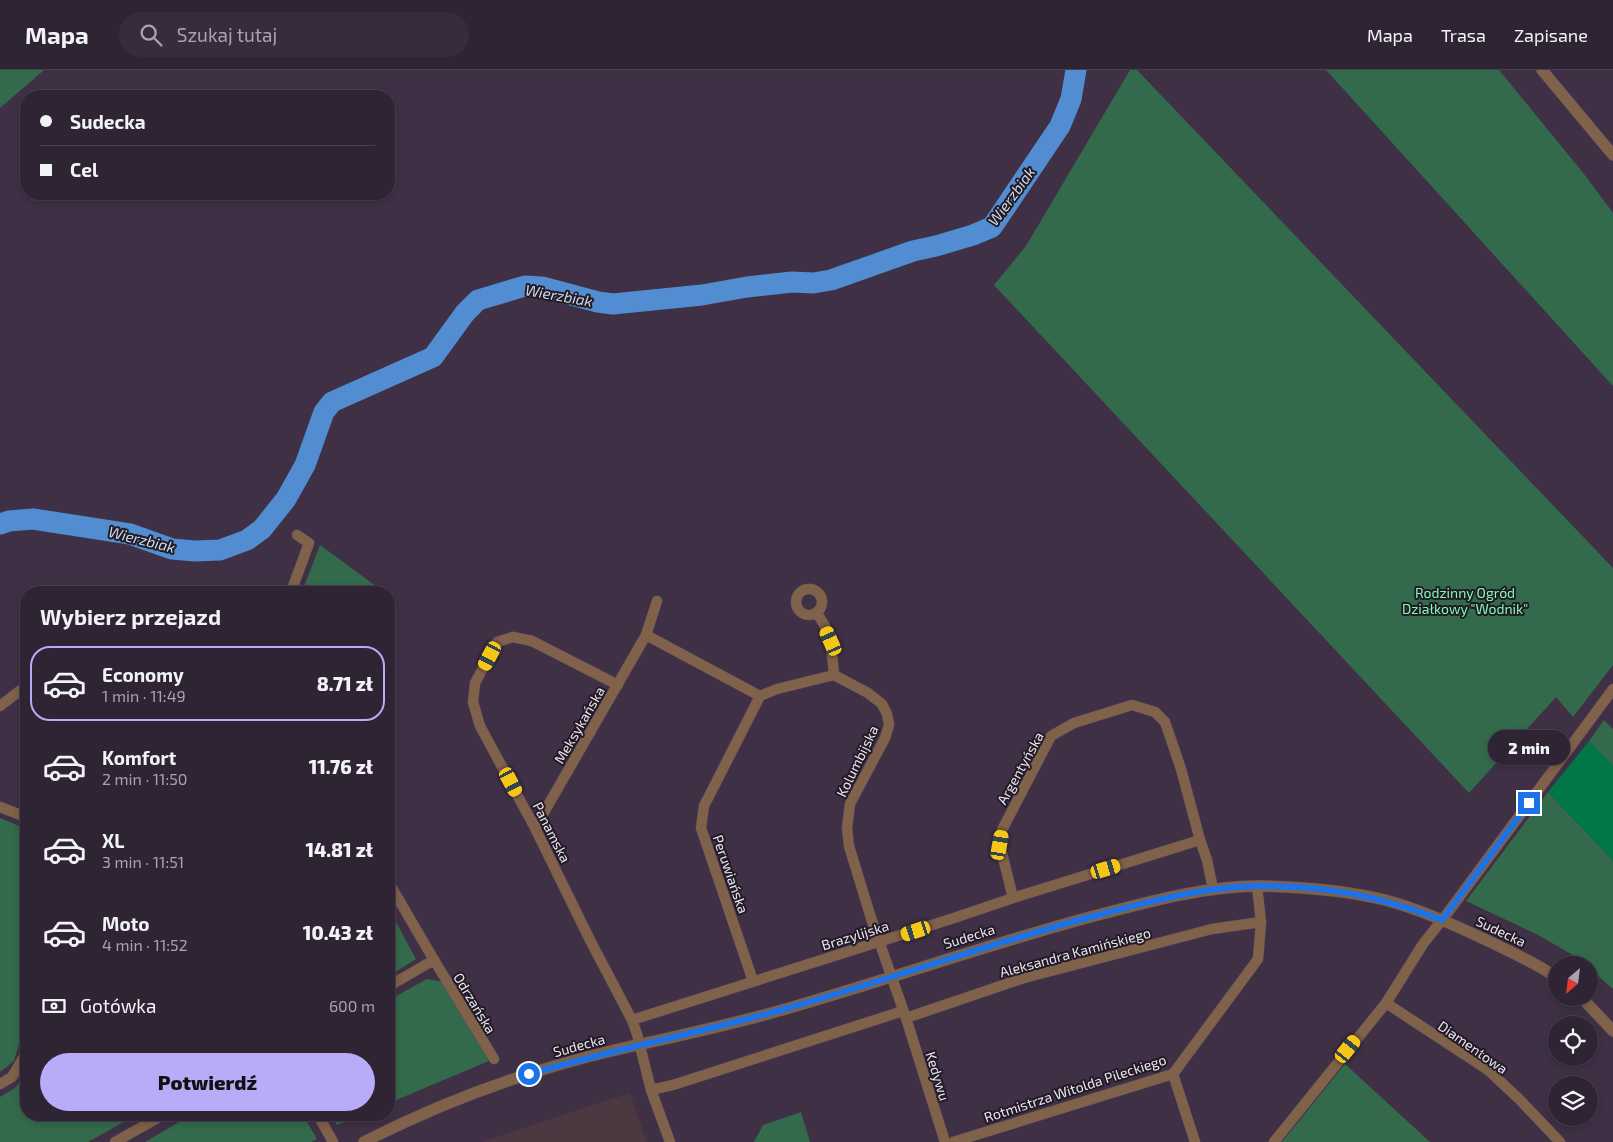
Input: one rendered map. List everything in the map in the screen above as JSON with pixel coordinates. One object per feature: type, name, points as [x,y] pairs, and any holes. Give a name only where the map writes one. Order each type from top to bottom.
[{"type":"street","points":[[1542,70],[1613,155]]},
{"type":"street","points":[[293,586],[308,543],[297,535]]},
{"type":"street","name":"Meksykańska","points":[[535,828],[646,635],[657,601]]},
{"type":"street","points":[[646,635],[760,696],[777,689],[834,675],[831,641],[816,612]]},
{"type":"street","name":"Panamska","points":[[618,685],[532,641],[513,637],[497,642],[475,683],[473,702],[480,726],[535,828],[632,1020],[651,1090],[670,1142]]},
{"type":"street","name":"Kolumbijska","points":[[834,675],[868,693],[882,704],[887,714],[889,725],[885,738],[850,804],[847,828],[849,846],[871,918],[892,976]]},
{"type":"street","points":[[1274,1142],[1386,1003],[1423,944],[1613,689]]},
{"type":"street","points":[[0,706],[20,691]]},
{"type":"street","name":"Peruwiańska","points":[[753,981],[702,828],[704,806],[760,696]]},
{"type":"street","name":"Argentyńska","points":[[1013,898],[1000,845],[1002,830],[1051,736],[1074,722],[1132,705],[1155,712],[1164,722],[1207,860],[1214,889]]},
{"type":"street","points":[[0,807],[20,815]]},
{"type":"street","name":"Brazylijska","points":[[632,1020],[1200,840]]},
{"type":"street","name":"Sudecka","points":[[364,1142],[438,1108],[529,1074],[781,1010],[1061,925],[1171,897],[1214,889],[1257,886],[1314,888],[1387,901],[1442,920],[1513,953],[1548,972]]},
{"type":"street","name":"Rotmistrza Witolda Pileckiego","points":[[953,1142],[1173,1074],[1258,959],[1261,922],[1257,886]]},
{"type":"street","name":"Odrzańska","points":[[395,893],[494,1059]]},
{"type":"street","name":"Aleksandra Kamińskiego","points":[[651,1090],[673,1085],[1024,978],[1212,929],[1261,922]]},
{"type":"street","points":[[395,983],[434,960]]},
{"type":"street","points":[[892,976],[904,1015]]},
{"type":"street","name":"Diamentowa","points":[[1386,1003],[1488,1070],[1560,1142]]},
{"type":"street","points":[[1590,1006],[1613,1030]]},
{"type":"street","name":"Kedywu","points":[[904,1015],[945,1142]]},
{"type":"street","points":[[0,1084],[12,1077],[20,1063]]},
{"type":"street","points":[[1173,1074],[1195,1142]]},
{"type":"street","points":[[115,1142],[152,1121]]},
{"type":"street","points":[[321,1121],[333,1142]]},
{"type":"shaded area","points":[[630,1093],[647,1142],[481,1142]]},
{"type":"green space","points":[[0,70],[44,70],[20,90],[0,108]]},
{"type":"green space","name":"Rodzinny Ogród Działkowy \"Wodnik\"","points":[[1130,70],[1137,70],[1613,568],[1613,665],[1573,717],[1556,697],[1469,793],[994,285],[1026,246]]},
{"type":"green space","points":[[1326,70],[1499,70],[1584,174],[1613,213],[1613,386]]},
{"type":"green space","points":[[320,545],[376,586],[304,586]]},
{"type":"green space","points":[[1604,720],[1613,729],[1613,766],[1589,741]]},
{"type":"green space","points":[[1589,741],[1613,766],[1613,860],[1548,792]]},
{"type":"green space","points":[[1548,792],[1613,860],[1613,989],[1598,976],[1598,956],[1574,956],[1538,935],[1466,901]]},
{"type":"green space","points":[[0,818],[20,826],[20,1041],[14,1061],[0,1072]]},
{"type":"green space","points":[[395,920],[416,959],[395,972]]},
{"type":"green space","points":[[427,979],[444,982],[489,1061],[395,1100],[395,997]]},
{"type":"green space","points":[[1345,1064],[1430,1142],[1282,1142]]},
{"type":"green space","points":[[20,1081],[20,1121],[125,1121],[88,1142],[0,1142],[0,1097],[15,1088]]},
{"type":"green space","points":[[801,1112],[810,1142],[754,1142],[763,1125]]},
{"type":"green space","points":[[181,1121],[306,1121],[317,1139],[311,1142],[145,1142]]},
{"type":"green space","points":[[335,1121],[347,1121],[337,1125]]},
{"type":"waterway","name":"Wierzbiak","points":[[0,524],[9,521],[33,519],[130,534],[172,549],[195,551],[220,550],[247,540],[262,529],[286,499],[305,465],[324,412],[332,402],[433,357],[465,313],[478,300],[525,286],[542,287],[598,302],[613,304],[702,295],[792,282],[813,283],[831,280],[913,251],[973,235],[992,227],[1060,126],[1071,99],[1076,70]]},
{"type":"route","points":[[529,1074],[621,1049],[781,1010],[1061,925],[1171,897],[1214,889],[1257,886],[1332,890],[1387,901],[1442,920],[1529,803]]}]
